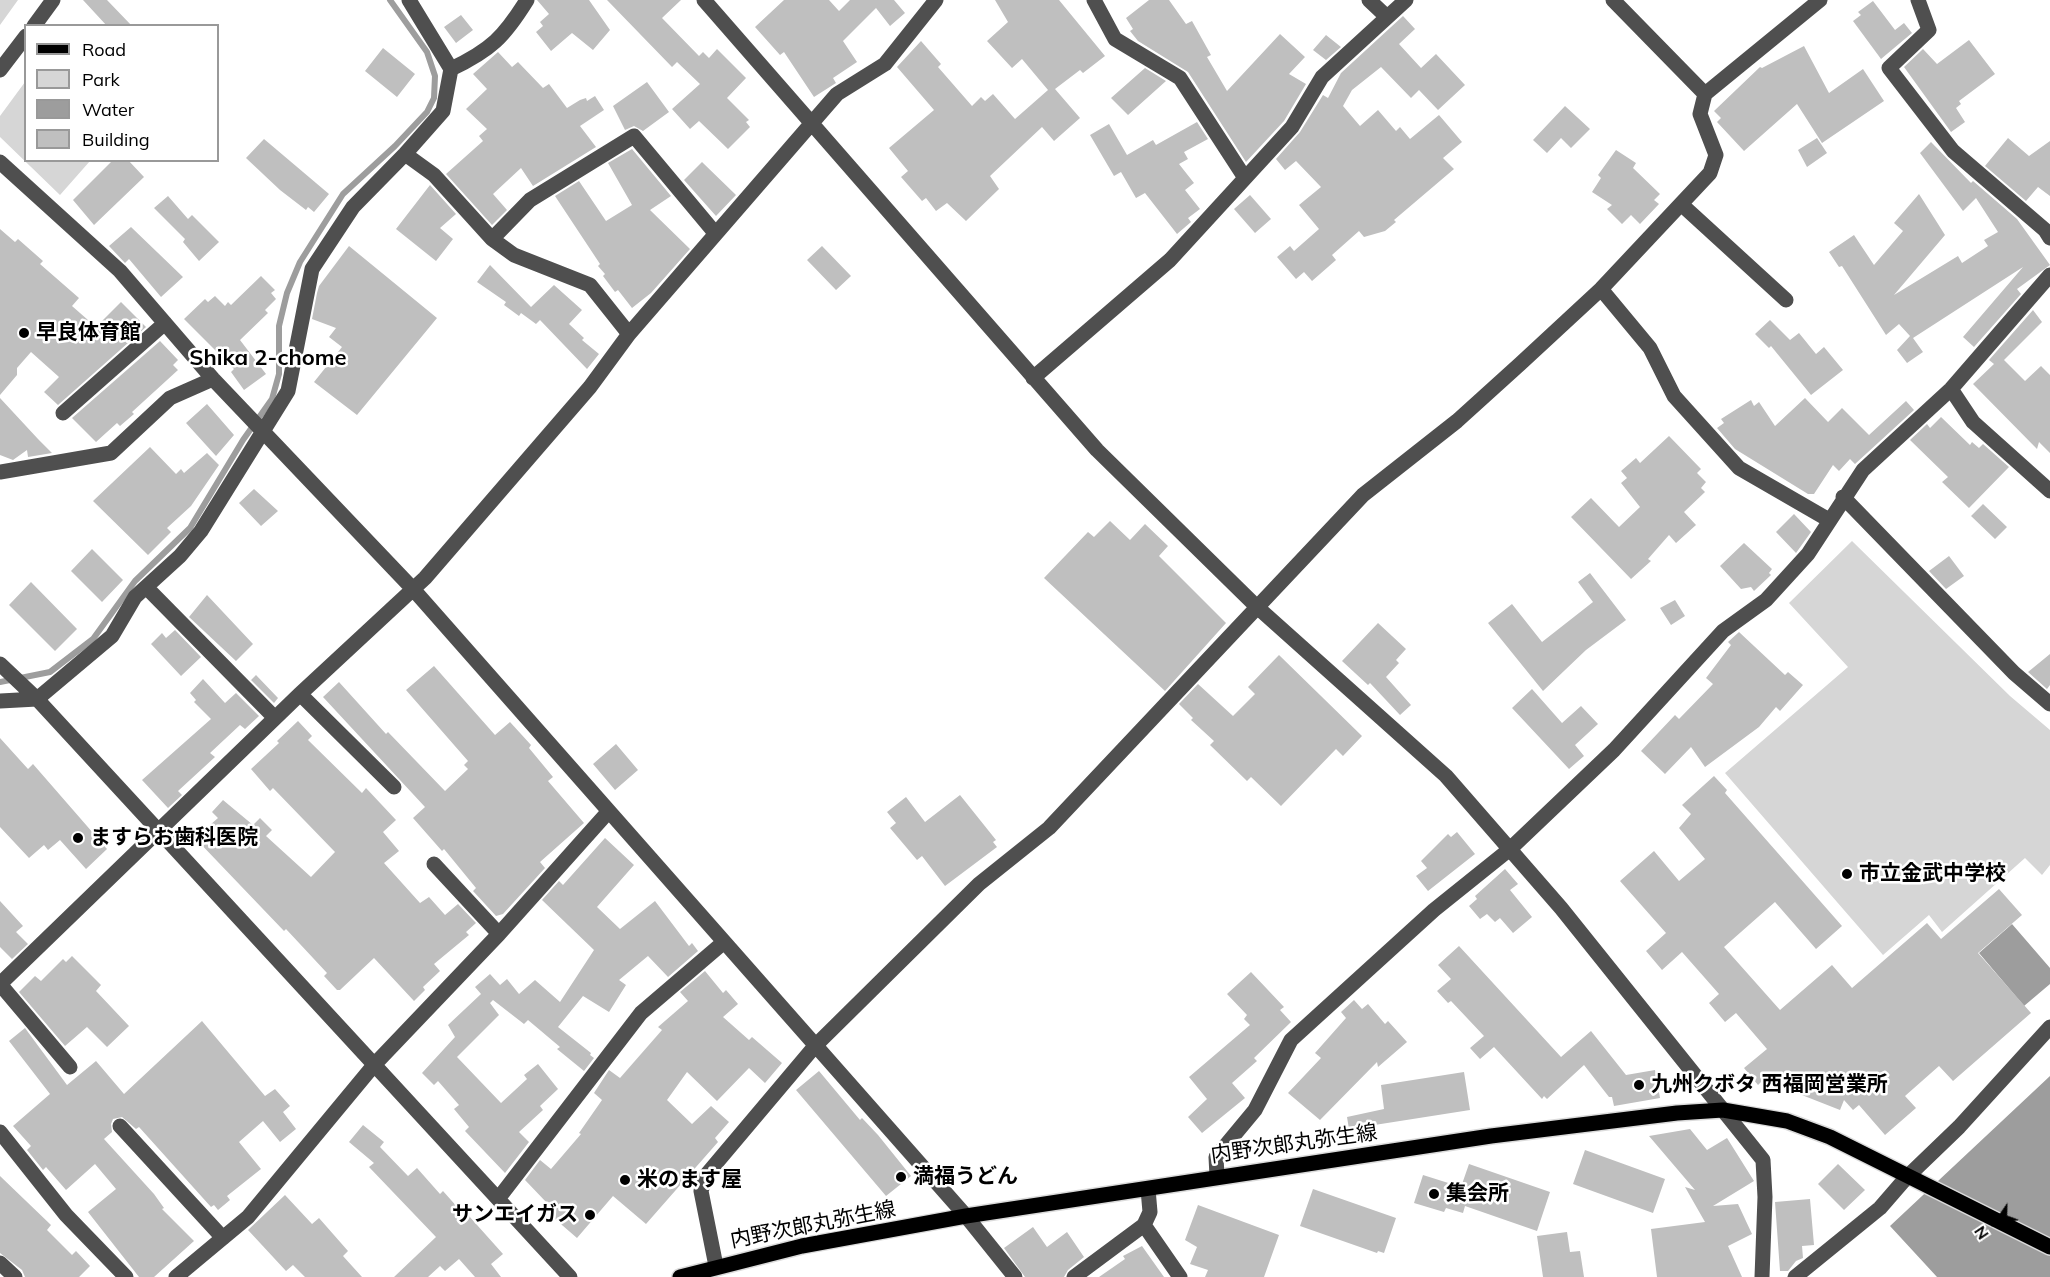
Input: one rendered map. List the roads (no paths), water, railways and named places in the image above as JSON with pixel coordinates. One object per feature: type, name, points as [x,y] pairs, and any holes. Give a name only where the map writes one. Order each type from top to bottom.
[{"type":"main road","name":"内野次郎丸弥生線","points":[[680,1277],[802,1246],[966,1216],[1491,1136],[1723,1110],[1787,1121],[1830,1137],[1906,1178],[2050,1247]]},
{"type":"street","points":[[34,24],[52,0]]},
{"type":"street","points":[[0,700],[34,696],[112,636],[135,597],[180,556],[201,531],[288,391],[312,269],[352,207],[405,154],[442,111],[451,69],[409,0]]},
{"type":"street","points":[[451,69],[476,57],[508,31],[527,0]]},
{"type":"street","points":[[704,0],[1097,450],[1256,606],[1446,776],[1561,908],[1763,1160],[1766,1197],[1762,1277]]},
{"type":"street","points":[[70,1066],[0,984],[300,694],[413,589],[590,387],[629,334],[837,94],[885,64],[936,0]]},
{"type":"street","points":[[1094,0],[1115,39],[1179,78],[1245,178]]},
{"type":"street","points":[[1369,0],[1387,16]]},
{"type":"street","points":[[1033,378],[1170,260],[1292,127],[1322,77],[1406,0]]},
{"type":"street","points":[[1613,0],[1705,94]]},
{"type":"street","points":[[716,1266],[701,1191],[707,1174],[815,1046],[979,884],[1049,828],[1363,495],[1457,421],[1601,289],[1710,173],[1716,155],[1700,114],[1705,94],[1820,0]]},
{"type":"street","points":[[1918,0],[1929,30],[1889,68],[1953,150],[2045,230],[2050,238]]},
{"type":"street","points":[[0,70],[24,39]]},
{"type":"street","points":[[492,239],[530,200],[634,136],[715,233]]},
{"type":"street","points":[[405,154],[434,175],[492,239],[514,255],[590,285],[629,334]]},
{"type":"street","points":[[0,162],[120,271],[213,378],[413,589],[966,1216],[1015,1277]]},
{"type":"street","points":[[1681,204],[1786,300]]},
{"type":"street","points":[[1217,1176],[1216,1157],[1255,1110],[1291,1040],[1434,910],[1510,849],[1614,750],[1723,631],[1766,600],[1808,554],[1843,497],[1863,470],[1952,389],[2050,275]]},
{"type":"street","points":[[1601,289],[1650,348],[1674,396],[1739,468],[1829,520]]},
{"type":"street","points":[[63,413],[165,323]]},
{"type":"street","points":[[0,472],[111,453],[170,398],[213,378]]},
{"type":"street","points":[[1952,389],[1972,422],[2050,490]]},
{"type":"street","points":[[1843,497],[2014,673],[2050,704]]},
{"type":"street","points":[[146,587],[275,718]]},
{"type":"street","points":[[3,667],[34,696],[570,1277]]},
{"type":"street","points":[[300,694],[394,787]]},
{"type":"street","points":[[176,1277],[248,1217],[374,1065],[499,934],[609,811]]},
{"type":"street","points":[[434,864],[499,934]]},
{"type":"street","points":[[498,1198],[641,1013],[724,942]]},
{"type":"street","points":[[1795,1277],[1881,1208],[1906,1178],[1959,1127],[2050,1027]]},
{"type":"street","points":[[120,1126],[223,1238]]},
{"type":"street","points":[[0,1132],[66,1215],[126,1277]]},
{"type":"street","points":[[1074,1277],[1144,1225],[1150,1212],[1148,1189]]},
{"type":"street","points":[[1144,1225],[1180,1277]]},
{"type":"street","points":[[0,1263],[15,1277]]},
{"type":"water","points":[[2012,924],[2050,968],[2050,984],[2024,1006],[1979,953]]},
{"type":"water","points":[[2050,1076],[2050,1277],[1937,1277],[1890,1226]]},
{"type":"waterway","points":[[0,682],[50,672],[93,639],[135,581],[190,528],[243,440],[272,399],[279,374],[279,326],[287,293],[300,262],[343,194],[395,146],[427,112],[434,98],[435,76],[427,52],[390,0]]},
{"type":"place","name":"早良体育館","points":[[24,333]]},
{"type":"place","name":"ますらお歯科医院","points":[[78,838]]},
{"type":"place","name":"市立金武中学校","points":[[1847,874]]},
{"type":"place","name":"九州クボタ 西福岡営業所","points":[[1639,1085]]},
{"type":"place","name":"満福うどん","points":[[901,1177]]},
{"type":"place","name":"米のます屋","points":[[625,1180]]},
{"type":"place","name":"集会所","points":[[1434,1194]]},
{"type":"place","name":"サンエイガス","points":[[590,1215]]},
{"type":"district","name":"Shika 2-chome","points":[[268,358]]}]
